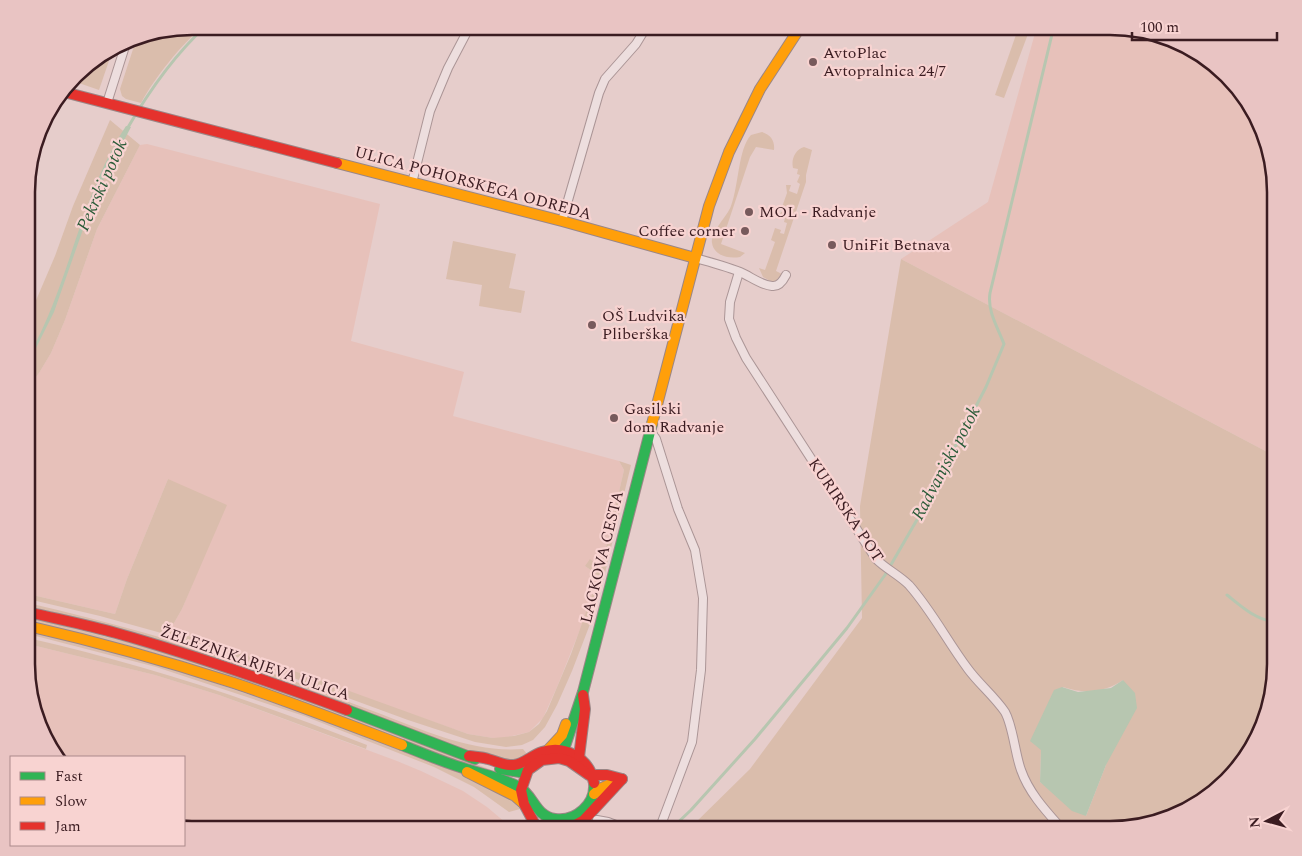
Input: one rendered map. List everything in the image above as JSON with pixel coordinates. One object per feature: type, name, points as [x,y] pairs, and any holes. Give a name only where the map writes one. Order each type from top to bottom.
[{"type":"street","points":[[412,182],[430,111],[448,68],[465,35]]},
{"type":"street","points":[[562,221],[604,79],[636,44],[641,35]]},
{"type":"street","name":"LACKOVA CESTA","points":[[583,692],[709,206],[729,152],[760,89],[795,35]]},
{"type":"street","points":[[70,94],[107,103],[124,51]]},
{"type":"street","name":"ULICA POHORSKEGA ODREDA","points":[[107,103],[562,221],[695,258],[740,272],[772,286],[778,285],[786,275]]},
{"type":"street","name":"KURIRSKA POT","points":[[740,272],[730,302],[729,319],[746,358],[876,559],[907,583],[926,606],[968,668],[994,696],[1006,714],[1021,770],[1029,788],[1040,805],[1055,821]]},
{"type":"street","points":[[650,430],[656,439],[678,508],[695,550],[702,598],[701,670],[692,742],[663,821]]},
{"type":"street","name":"ŽELEZNIKARJEVA ULICA","points":[[35,614],[115,633],[266,680],[492,766],[505,770],[525,768]]},
{"type":"street","name":"ŽELEZNIKARJEVA ULICA","points":[[35,628],[92,641],[224,680],[462,768],[473,769],[523,796]]},
{"type":"street","points":[[576,761],[585,709],[583,692],[576,696],[562,734],[576,761],[594,794],[592,807]]},
{"type":"street","points":[[538,821],[523,796],[525,768],[538,753],[576,761],[622,779]]},
{"type":"street","points":[[594,794],[602,788],[622,779]]},
{"type":"street","points":[[570,821],[582,811],[592,807],[618,785],[622,779]]},
{"type":"street","points":[[597,820],[602,821]]},
{"type":"shaded area","points":[[193,35],[169,62],[141,103],[126,99],[122,96],[120,89],[134,46],[172,36]]},
{"type":"shaded area","points":[[1016,35],[1028,35],[1004,98],[995,95]]},
{"type":"shaded area","points":[[1034,35],[1110,35],[1150,40],[1170,47],[1197,61],[1221,81],[1235,97],[1251,123],[1259,142],[1267,182],[1267,452],[901,259],[988,202]]},
{"type":"shaded area","points":[[110,58],[99,90],[80,83]]},
{"type":"shaded area","points":[[110,120],[140,145],[97,229],[65,320],[51,353],[35,378],[35,303],[55,256],[73,206]]},
{"type":"shaded area","points":[[126,126],[131,127],[94,198],[54,312],[35,350],[35,343],[55,300],[97,181],[110,153]]},
{"type":"shaded area","points":[[762,132],[772,139],[774,150],[756,147],[750,157],[721,244],[745,253],[736,258],[723,256],[713,247],[712,239],[716,229],[731,206],[741,158],[747,141],[751,135]]},
{"type":"shaded area","points":[[147,144],[380,204],[351,341],[464,372],[453,416],[619,461],[624,470],[603,561],[585,566],[599,576],[557,687],[543,718],[529,732],[504,738],[468,734],[170,630],[182,609],[192,585],[168,479],[127,579],[115,614],[35,596],[35,378],[51,353],[65,320],[97,229],[140,145]]},
{"type":"shaded area","points":[[804,147],[812,150],[806,182],[776,271],[782,274],[776,281],[772,282],[763,277],[759,268],[765,270],[775,242],[771,240],[775,228],[781,230],[780,233],[784,234],[787,223],[784,222],[785,218],[779,217],[781,212],[791,215],[792,211],[782,207],[787,193],[786,185],[791,185],[789,191],[797,194],[800,184],[797,182],[800,175],[797,174],[798,169],[793,168],[793,161],[794,155]]},
{"type":"shaded area","points":[[453,241],[516,254],[509,288],[525,291],[521,313],[479,306],[482,285],[446,279]]},
{"type":"shaded area","points":[[901,259],[1267,452],[1267,674],[1259,714],[1241,751],[1221,775],[1188,800],[1160,813],[1120,821],[697,821],[750,769],[862,618],[860,506]],"holes":[[[1123,680],[1106,765],[1086,816],[1040,782],[1041,750],[1063,687],[1079,691],[1094,691],[1109,688]]]},
{"type":"shaded area","points":[[619,461],[631,465],[592,619],[572,671],[545,727],[533,740],[522,745],[506,747],[475,742],[408,720],[201,644],[100,616],[35,601],[35,596],[115,614],[127,579],[168,479],[227,505],[182,609],[170,630],[283,667],[468,734],[493,738],[514,736],[529,732],[539,724],[547,711],[571,654],[599,576],[585,566],[590,559],[596,564],[603,561],[624,470]]},
{"type":"shaded area","points":[[35,605],[86,617],[229,658],[451,739],[487,748],[523,749],[527,754],[513,761],[466,750],[307,689],[231,663],[114,627],[35,608]]},
{"type":"shaded area","points":[[35,619],[142,646],[242,677],[518,781],[516,784],[326,710],[249,683],[165,656],[35,623]]},
{"type":"shaded area","points":[[35,632],[159,664],[303,713],[462,774],[505,795],[520,809],[509,812],[474,787],[434,767],[304,716],[156,667],[35,636]]},
{"type":"shaded area","points":[[35,640],[200,685],[367,745],[366,749],[219,695],[155,675],[35,646]]},
{"type":"shaded area","points":[[35,646],[155,675],[219,695],[421,771],[463,791],[504,821],[185,821],[185,756],[65,756],[47,724],[40,704],[36,684]]},
{"type":"shaded area","points":[[1123,680],[1135,693],[1137,708],[1106,765],[1086,816],[1072,811],[1040,782],[1041,750],[1030,741],[1054,690],[1062,687],[1078,692],[1111,688]]},
{"type":"waterway","name":"Pekrski potok","points":[[127,129],[162,74],[196,35]]},
{"type":"waterway","name":"Radvanjski potok","points":[[679,821],[755,739],[847,628],[885,575],[918,518],[986,387],[1004,344],[990,306],[990,293],[1052,35]]},
{"type":"waterway","points":[[1227,595],[1255,616],[1267,621]]},
{"type":"traffic: fast","points":[[559,758],[565,746],[583,692],[652,424]]},
{"type":"traffic: fast","points":[[347,710],[475,759]]},
{"type":"traffic: fast","points":[[402,745],[519,787],[543,814],[555,819],[570,818],[583,810],[592,798],[594,783]]},
{"type":"traffic: fast","points":[[500,769],[526,773]]},
{"type":"traffic: slow","points":[[652,424],[709,206],[729,152],[760,89],[795,35]]},
{"type":"traffic: slow","points":[[337,163],[562,221],[695,258]]},
{"type":"traffic: slow","points":[[35,628],[132,652],[234,683],[298,705],[402,745]]},
{"type":"traffic: slow","points":[[548,750],[562,735],[566,724]]},
{"type":"traffic: slow","points":[[467,772],[515,796],[524,804]]},
{"type":"traffic: slow","points":[[594,794],[619,780]]},
{"type":"traffic: jam","points":[[70,94],[337,163]]},
{"type":"traffic: jam","points":[[35,614],[105,630],[175,650],[347,710]]},
{"type":"traffic: jam","points":[[579,757],[585,709],[583,695]]},
{"type":"traffic: jam","points":[[469,756],[514,765],[542,752],[559,750],[568,752],[582,761],[592,774],[594,783]]},
{"type":"traffic: jam","points":[[533,821],[524,804],[521,790],[528,770],[542,760],[559,758],[569,761],[589,775],[607,775],[622,779]]},
{"type":"traffic: jam","points":[[582,821],[622,779]]},
{"type":"place","name":"AvtoPlac Avtopralnica 24/7","points":[[813,62]]},
{"type":"place","name":"MOL - Radvanje","points":[[749,212]]},
{"type":"place","name":"Coffee corner","points":[[745,231]]},
{"type":"place","name":"UniFit Betnava","points":[[832,245]]},
{"type":"place","name":"OŠ Ludvika Pliberška","points":[[592,325]]},
{"type":"place","name":"Gasilski dom Radvanje","points":[[614,418]]}]
